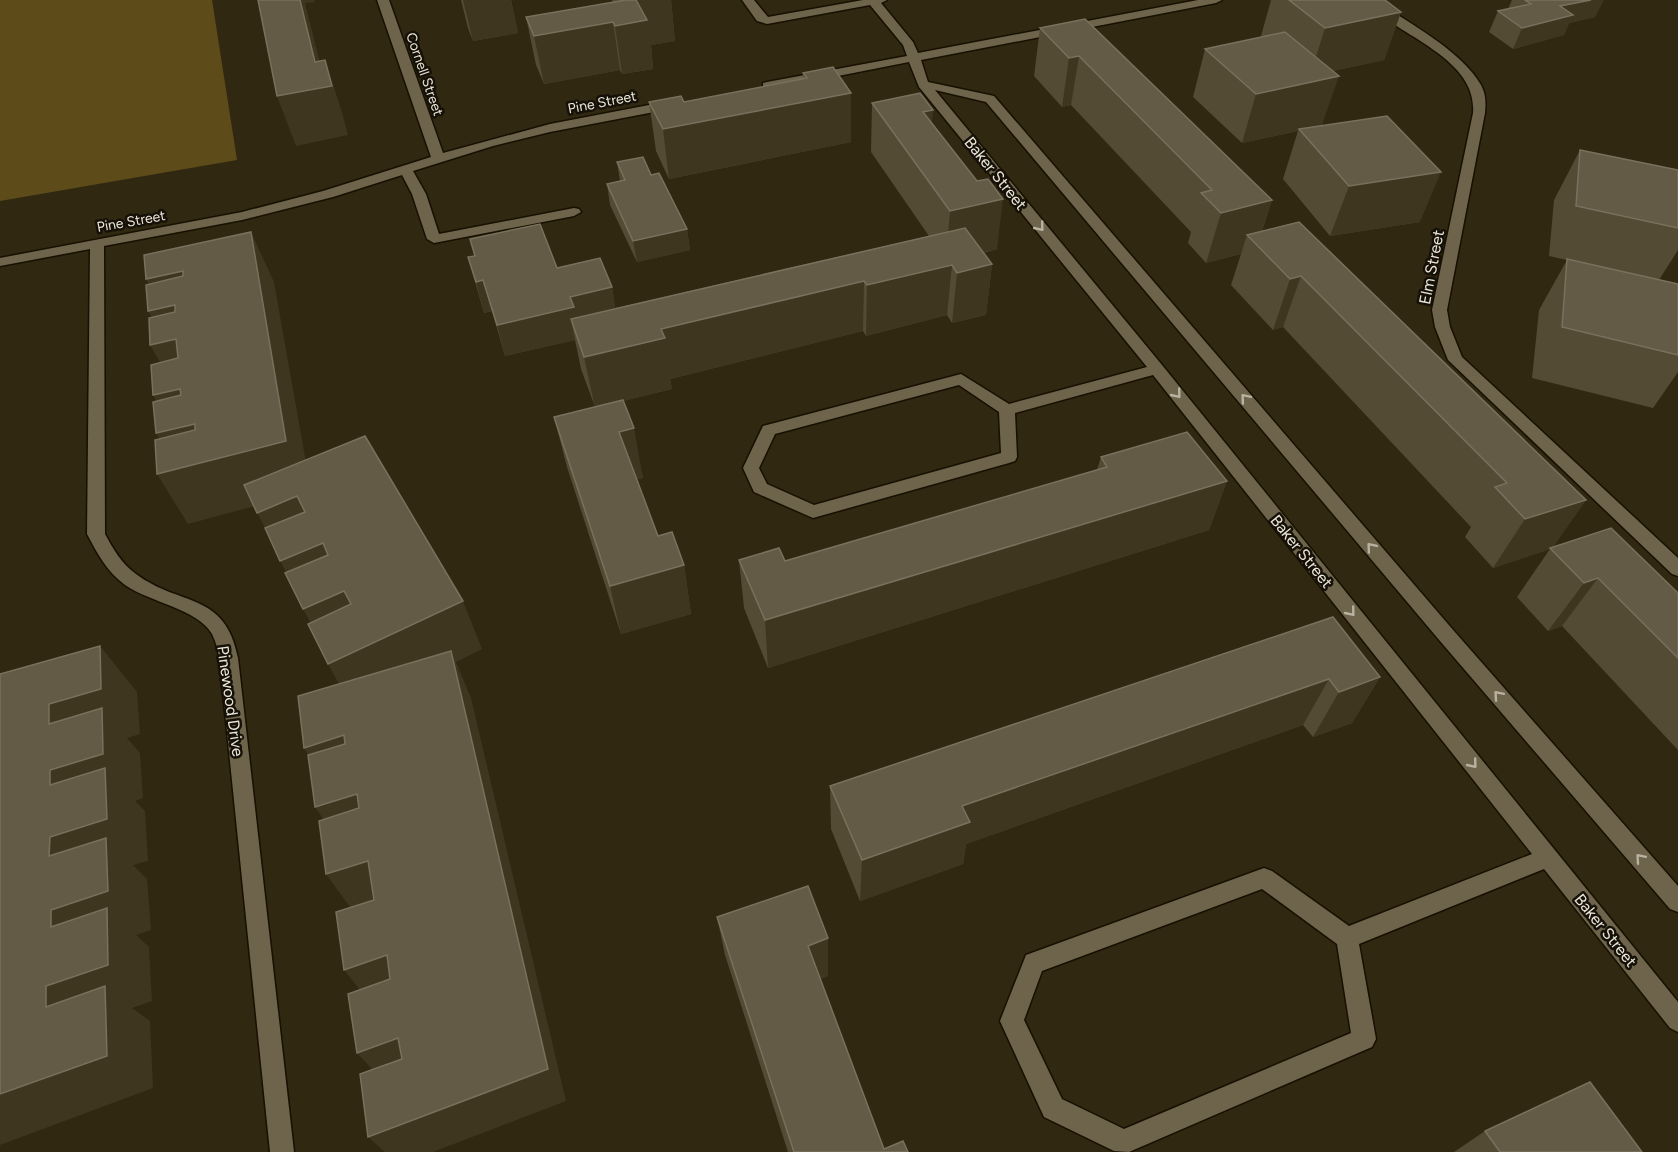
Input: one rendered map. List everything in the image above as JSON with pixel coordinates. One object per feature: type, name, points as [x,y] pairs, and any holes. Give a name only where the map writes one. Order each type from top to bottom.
[{"type":"street","name":"Cornell Street","points":[[383,0],[438,159]]},
{"type":"street","points":[[748,0],[761,19],[767,21],[875,0]]},
{"type":"street","name":"Baker Street","points":[[875,0],[909,44],[923,84],[1157,369],[1678,1020]]},
{"type":"street","points":[[750,89],[1216,0]]},
{"type":"street","name":"Elm Street","points":[[1368,0],[1463,68],[1476,87],[1480,98],[1453,248],[1444,293],[1439,304],[1441,327],[1456,360],[1678,570]]},
{"type":"street","points":[[923,84],[990,99],[1447,636],[1678,902]]},
{"type":"street","name":"Pine Street","points":[[0,262],[252,214],[328,194],[438,159],[550,128],[691,100]]},
{"type":"street","points":[[405,169],[419,194],[434,239],[574,212]]},
{"type":"street","name":"Pinewood Drive","points":[[98,243],[96,534],[105,553],[118,571],[141,588],[204,614],[217,626],[224,643],[233,693],[282,1152]]},
{"type":"street","points":[[1007,411],[1009,458],[813,512],[760,489],[751,468],[769,430],[961,380],[1007,411],[1157,369]]},
{"type":"street","points":[[1347,938],[1548,858]]},
{"type":"street","points":[[1264,878],[1347,938],[1364,1038],[1123,1142],[1053,1108],[1012,1021],[1034,963],[1264,878]]},
{"type":"shaded area","points":[[0,0],[212,0],[237,160],[0,201]]},
{"type":"building","points":[[258,0],[300,0],[315,62],[325,60],[332,86],[277,96]]},
{"type":"building","points":[[636,0],[647,20],[615,26],[613,22],[534,36],[526,17]]},
{"type":"building","points":[[1289,0],[1385,0],[1401,12],[1325,28]]},
{"type":"building","points":[[1525,0],[1591,0],[1560,6],[1573,15],[1522,28],[1498,11],[1531,4]]},
{"type":"building","points":[[1085,19],[1272,200],[1221,213],[1201,193],[1212,190],[1079,56],[1069,58],[1040,28]]},
{"type":"building","points":[[1285,32],[1339,76],[1256,94],[1205,49]]},
{"type":"building","points":[[833,67],[851,93],[663,129],[649,102],[681,96],[684,102],[807,78],[803,73]]},
{"type":"building","points":[[920,93],[933,110],[923,112],[977,181],[988,179],[1003,199],[950,211],[872,103]]},
{"type":"building","points":[[1387,116],[1441,172],[1349,186],[1299,129]]},
{"type":"building","points":[[1580,150],[1678,170],[1678,228],[1576,206]]},
{"type":"building","points":[[643,157],[651,175],[659,173],[687,229],[633,241],[607,184],[625,180],[617,162]]},
{"type":"building","points":[[1299,222],[1586,500],[1525,519],[1495,487],[1507,483],[1301,276],[1290,279],[1247,235]]},
{"type":"building","points":[[540,224],[557,268],[600,258],[612,287],[570,297],[574,307],[497,325],[483,280],[476,282],[468,257],[475,256],[470,239]]},
{"type":"building","points":[[965,228],[992,264],[957,273],[952,265],[867,285],[864,281],[661,329],[665,338],[584,357],[571,319]]},
{"type":"building","points":[[251,232],[286,441],[157,474],[155,440],[195,430],[195,424],[156,433],[153,402],[181,395],[180,389],[153,395],[151,365],[178,358],[176,339],[150,345],[149,318],[175,312],[175,305],[148,311],[146,285],[183,276],[183,271],[146,279],[144,255]]},
{"type":"building","points":[[1567,259],[1678,284],[1678,355],[1562,327]]},
{"type":"building","points":[[623,400],[634,428],[619,432],[658,536],[672,532],[684,565],[610,586],[554,417]]},
{"type":"building","points":[[1187,432],[1227,481],[765,620],[739,560],[779,548],[785,561],[1107,467],[1101,457]]},
{"type":"building","points":[[365,436],[463,601],[328,664],[308,624],[351,604],[344,591],[303,609],[285,573],[328,555],[323,543],[280,561],[265,528],[305,512],[297,496],[257,513],[244,485]]},
{"type":"building","points":[[1611,528],[1678,593],[1678,658],[1598,578],[1584,583],[1550,548]]},
{"type":"building","points":[[1333,617],[1380,677],[1339,692],[1329,679],[962,806],[970,822],[862,860],[830,786]]},
{"type":"building","points":[[100,646],[101,689],[49,704],[49,724],[102,708],[103,754],[50,770],[50,785],[105,768],[107,819],[50,837],[49,856],[106,838],[108,891],[51,910],[51,927],[107,908],[108,965],[46,986],[46,1007],[105,986],[107,1056],[0,1094],[0,674]]},
{"type":"building","points":[[451,651],[548,1069],[368,1137],[360,1074],[402,1059],[398,1038],[357,1053],[348,994],[390,979],[387,955],[344,970],[336,912],[374,900],[368,861],[326,874],[319,821],[359,808],[357,794],[315,807],[308,755],[345,744],[344,735],[304,748],[298,696]]},
{"type":"building","points":[[808,886],[828,938],[808,946],[884,1149],[903,1141],[908,1152],[794,1152],[717,917]]},
{"type":"building","points":[[1590,1082],[1642,1152],[1500,1152],[1485,1131]]}]
